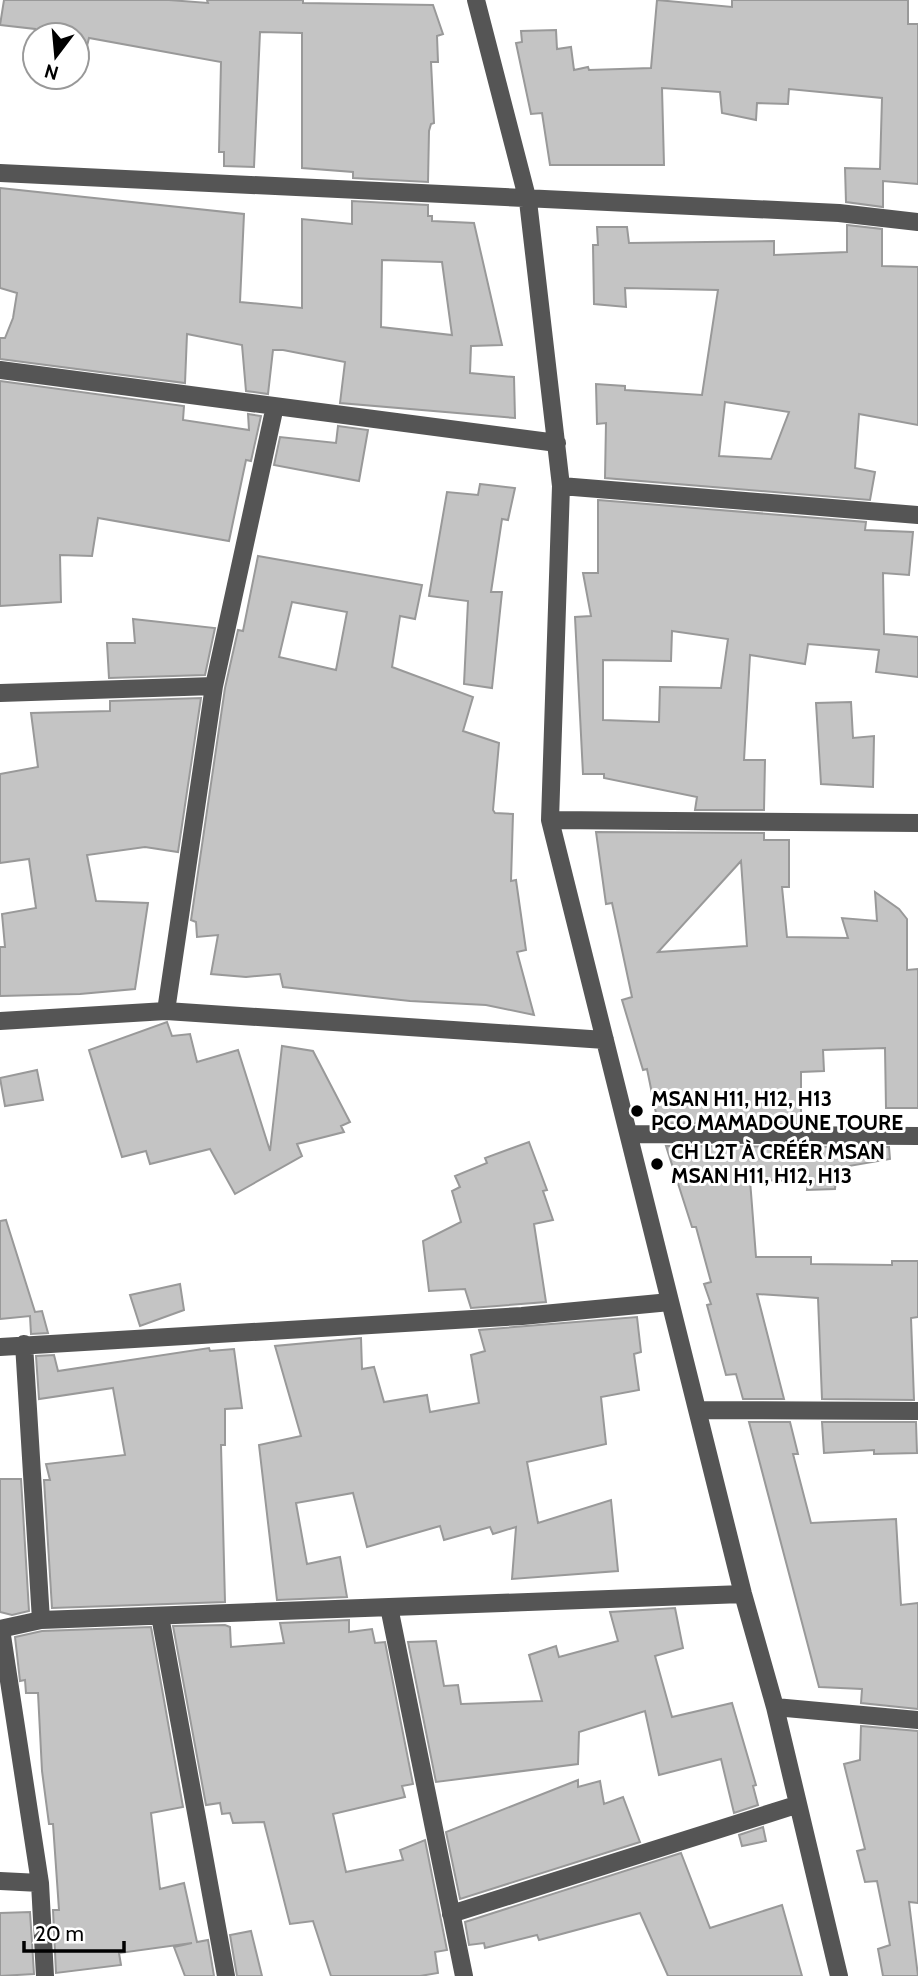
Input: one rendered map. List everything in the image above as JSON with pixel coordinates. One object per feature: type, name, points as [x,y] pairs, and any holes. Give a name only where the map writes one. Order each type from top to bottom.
[{"type":"street","points":[[476,0],[528,201],[561,486],[550,820],[743,1594],[775,1707],[796,1805],[839,1976]]},
{"type":"street","points":[[0,173],[528,201],[839,213],[918,222]]},
{"type":"street","points":[[0,370],[557,443]]},
{"type":"street","points":[[166,1011],[214,686],[275,406]]},
{"type":"street","points":[[561,486],[918,514]]},
{"type":"street","points":[[0,693],[214,686]]},
{"type":"street","points":[[550,820],[918,823]]},
{"type":"street","points":[[0,1021],[166,1011],[605,1040]]},
{"type":"street","points":[[629,1134],[918,1136]]},
{"type":"street","points":[[0,1347],[522,1316],[670,1302]]},
{"type":"street","points":[[24,1344],[41,1620]]},
{"type":"street","points":[[698,1410],[918,1411]]},
{"type":"street","points":[[46,1976],[40,1883],[1,1629],[41,1620],[743,1594]]},
{"type":"street","points":[[389,1607],[464,1976]]},
{"type":"street","points":[[160,1616],[226,1976]]},
{"type":"street","points":[[775,1707],[918,1720]]},
{"type":"street","points":[[451,1914],[796,1805]]},
{"type":"street","points":[[0,1881],[40,1883]]},
{"type":"building","points":[[4,0],[169,0],[208,3],[207,0],[303,0],[303,3],[433,5],[443,34],[437,36],[438,62],[431,62],[434,123],[429,131],[428,182],[353,178],[353,172],[302,168],[302,33],[260,32],[254,167],[224,166],[224,152],[219,152],[221,62],[91,38],[91,21],[21,21],[21,27],[0,25]]},
{"type":"building","points":[[657,0],[732,7],[732,0],[908,0],[908,24],[918,24],[918,184],[883,181],[883,207],[846,202],[845,168],[880,169],[882,98],[789,89],[788,104],[757,103],[756,120],[722,113],[720,92],[662,88],[664,165],[550,165],[542,113],[531,114],[516,43],[522,42],[521,31],[556,30],[557,49],[571,47],[574,70],[588,67],[589,70],[651,68]]},
{"type":"building","points":[[0,188],[244,214],[240,302],[302,308],[302,219],[352,224],[352,201],[428,205],[428,216],[432,216],[432,221],[474,223],[502,345],[471,346],[470,373],[514,377],[515,418],[340,403],[345,362],[283,350],[273,350],[268,394],[246,391],[242,345],[187,334],[185,383],[0,359],[0,338],[5,338],[13,318],[17,293],[0,288]],"holes":[[[382,260],[442,262],[452,335],[381,327]]]},
{"type":"building","points":[[847,225],[882,229],[882,266],[918,267],[918,425],[859,414],[855,468],[875,472],[870,500],[605,478],[606,423],[597,424],[596,384],[625,386],[625,390],[702,395],[718,290],[625,288],[626,307],[594,304],[593,245],[598,245],[597,227],[627,227],[629,243],[774,241],[774,255],[847,252]],"holes":[[[725,402],[789,412],[771,459],[719,456]]]},
{"type":"building","points":[[0,381],[184,406],[183,420],[249,430],[248,414],[261,416],[251,461],[246,460],[229,541],[98,518],[92,556],[60,555],[61,602],[0,606]]},
{"type":"building","points":[[338,426],[368,430],[359,481],[274,465],[280,437],[336,443]]},
{"type":"building","points":[[480,484],[515,488],[508,520],[502,519],[491,592],[502,592],[492,688],[464,684],[468,601],[429,596],[447,492],[478,495]]},
{"type":"building","points":[[598,500],[866,522],[865,530],[913,532],[909,575],[883,573],[884,634],[918,637],[918,677],[876,672],[879,650],[808,644],[805,664],[750,655],[744,760],[765,760],[764,810],[695,810],[697,797],[604,778],[604,774],[583,774],[575,617],[591,616],[583,573],[598,573]],"holes":[[[672,631],[728,639],[721,688],[660,687],[659,722],[603,720],[603,660],[671,661]]]},
{"type":"building","points":[[258,556],[422,585],[415,619],[400,616],[392,667],[473,697],[463,731],[499,743],[493,810],[495,813],[513,814],[511,881],[516,880],[526,950],[517,952],[534,1015],[486,1005],[410,1001],[283,987],[280,974],[246,977],[211,974],[218,935],[197,937],[196,922],[191,920],[225,688],[238,630],[243,631]],"holes":[[[292,602],[347,612],[336,670],[279,657]]]},
{"type":"building","points":[[133,619],[215,628],[205,675],[109,678],[107,643],[135,643]]},
{"type":"building","points":[[201,698],[178,852],[145,847],[87,855],[96,901],[148,903],[135,989],[80,994],[0,996],[0,947],[5,947],[2,914],[36,908],[29,859],[0,863],[0,774],[38,767],[31,713],[110,711],[110,701]]},
{"type":"building","points":[[851,702],[853,738],[874,736],[873,787],[821,784],[816,703]]},
{"type":"building","points":[[596,832],[764,833],[764,840],[789,840],[789,887],[782,887],[787,937],[848,938],[842,918],[877,921],[875,892],[899,909],[907,919],[907,970],[918,969],[918,1108],[886,1108],[885,1048],[823,1050],[824,1071],[801,1072],[801,1124],[658,1123],[647,1069],[643,1070],[622,1000],[632,997],[612,903],[606,904]],"holes":[[[741,861],[747,946],[658,952]]]},
{"type":"building","points":[[167,1022],[172,1036],[190,1034],[197,1062],[238,1050],[270,1151],[282,1046],[313,1051],[350,1122],[341,1126],[344,1132],[297,1144],[302,1156],[235,1194],[210,1149],[150,1164],[146,1151],[122,1157],[89,1050]]},
{"type":"building","points":[[37,1070],[43,1100],[5,1106],[0,1078]]},
{"type":"building","points":[[529,1142],[547,1190],[543,1191],[553,1220],[534,1224],[546,1302],[471,1308],[465,1289],[429,1291],[423,1241],[461,1222],[452,1191],[460,1187],[455,1176],[487,1163],[485,1158]]},
{"type":"building","points":[[666,1146],[889,1147],[890,1159],[837,1168],[835,1189],[807,1190],[808,1181],[750,1180],[756,1257],[811,1257],[811,1264],[892,1265],[892,1261],[918,1261],[918,1317],[911,1318],[914,1400],[822,1399],[818,1298],[757,1294],[784,1399],[743,1399],[736,1374],[726,1375],[707,1305],[711,1304],[704,1284],[711,1282],[696,1227],[692,1227]]},
{"type":"building","points":[[6,1220],[35,1312],[42,1311],[48,1333],[31,1334],[30,1316],[0,1319],[0,1221]]},
{"type":"building","points":[[180,1284],[184,1310],[140,1326],[130,1295]]},
{"type":"building","points":[[637,1317],[641,1352],[634,1354],[639,1390],[601,1397],[606,1444],[527,1462],[538,1523],[611,1500],[618,1571],[512,1579],[516,1527],[493,1534],[490,1527],[444,1540],[440,1526],[367,1547],[353,1493],[296,1503],[307,1564],[340,1557],[347,1597],[277,1600],[259,1445],[301,1436],[275,1346],[361,1338],[362,1369],[374,1367],[384,1402],[427,1395],[430,1412],[479,1403],[471,1355],[485,1351],[479,1330]]},
{"type":"building","points":[[209,1348],[210,1351],[234,1349],[242,1408],[225,1409],[225,1445],[221,1445],[225,1602],[52,1608],[44,1480],[50,1480],[46,1464],[125,1455],[113,1388],[39,1399],[36,1356],[54,1355],[58,1371]]},
{"type":"building","points":[[749,1422],[790,1422],[798,1454],[793,1454],[811,1523],[896,1519],[901,1605],[918,1603],[918,1709],[861,1703],[862,1689],[819,1687]]},
{"type":"building","points":[[822,1422],[916,1422],[917,1453],[874,1454],[874,1450],[824,1453]]},
{"type":"building","points":[[0,1479],[21,1479],[29,1611],[12,1615],[0,1612]]},
{"type":"building","points":[[675,1608],[683,1648],[655,1656],[672,1717],[732,1703],[756,1785],[753,1786],[758,1805],[734,1813],[721,1759],[659,1775],[645,1711],[579,1732],[578,1764],[436,1782],[408,1642],[436,1641],[444,1686],[458,1685],[461,1704],[542,1701],[529,1655],[556,1646],[559,1657],[618,1641],[610,1612]]},
{"type":"building","points":[[349,1620],[349,1632],[372,1629],[375,1643],[385,1642],[413,1784],[402,1786],[405,1797],[333,1814],[346,1872],[403,1860],[400,1850],[425,1840],[447,1950],[435,1952],[438,1973],[420,1976],[331,1976],[313,1921],[290,1924],[264,1822],[233,1823],[230,1813],[222,1814],[220,1803],[206,1805],[173,1626],[225,1625],[230,1627],[231,1647],[284,1643],[280,1623]]},
{"type":"building","points":[[151,1627],[183,1807],[151,1813],[160,1889],[184,1883],[197,1942],[208,1940],[214,1976],[185,1976],[174,1947],[192,1943],[119,1953],[121,1965],[56,1973],[53,1910],[59,1910],[53,1824],[49,1824],[42,1771],[38,1693],[26,1693],[25,1680],[20,1681],[15,1637],[42,1631]]},
{"type":"building","points":[[861,1726],[918,1731],[918,1903],[909,1902],[918,1976],[883,1976],[878,1949],[890,1945],[877,1881],[865,1882],[857,1851],[865,1849],[844,1764],[860,1760]]},
{"type":"building","points":[[578,1780],[578,1787],[600,1781],[604,1804],[623,1797],[640,1842],[460,1899],[446,1832]]},
{"type":"building","points":[[763,1827],[766,1841],[742,1846],[739,1835]]},
{"type":"building","points":[[681,1853],[710,1928],[782,1905],[802,1976],[668,1976],[640,1913],[539,1940],[537,1935],[485,1948],[484,1943],[469,1945],[465,1922]]},
{"type":"building","points":[[30,1912],[34,1974],[0,1976],[0,1913]]},
{"type":"building","points":[[251,1931],[262,1976],[237,1976],[230,1935]]},
{"type":"place","name":"MSAN H11, H12, H13 PCO MAMADOUNE TOURE","points":[[637,1111]]},
{"type":"place","name":"CH L2T À CRÉÉR MSAN MSAN H11, H12, H13","points":[[657,1164]]}]
